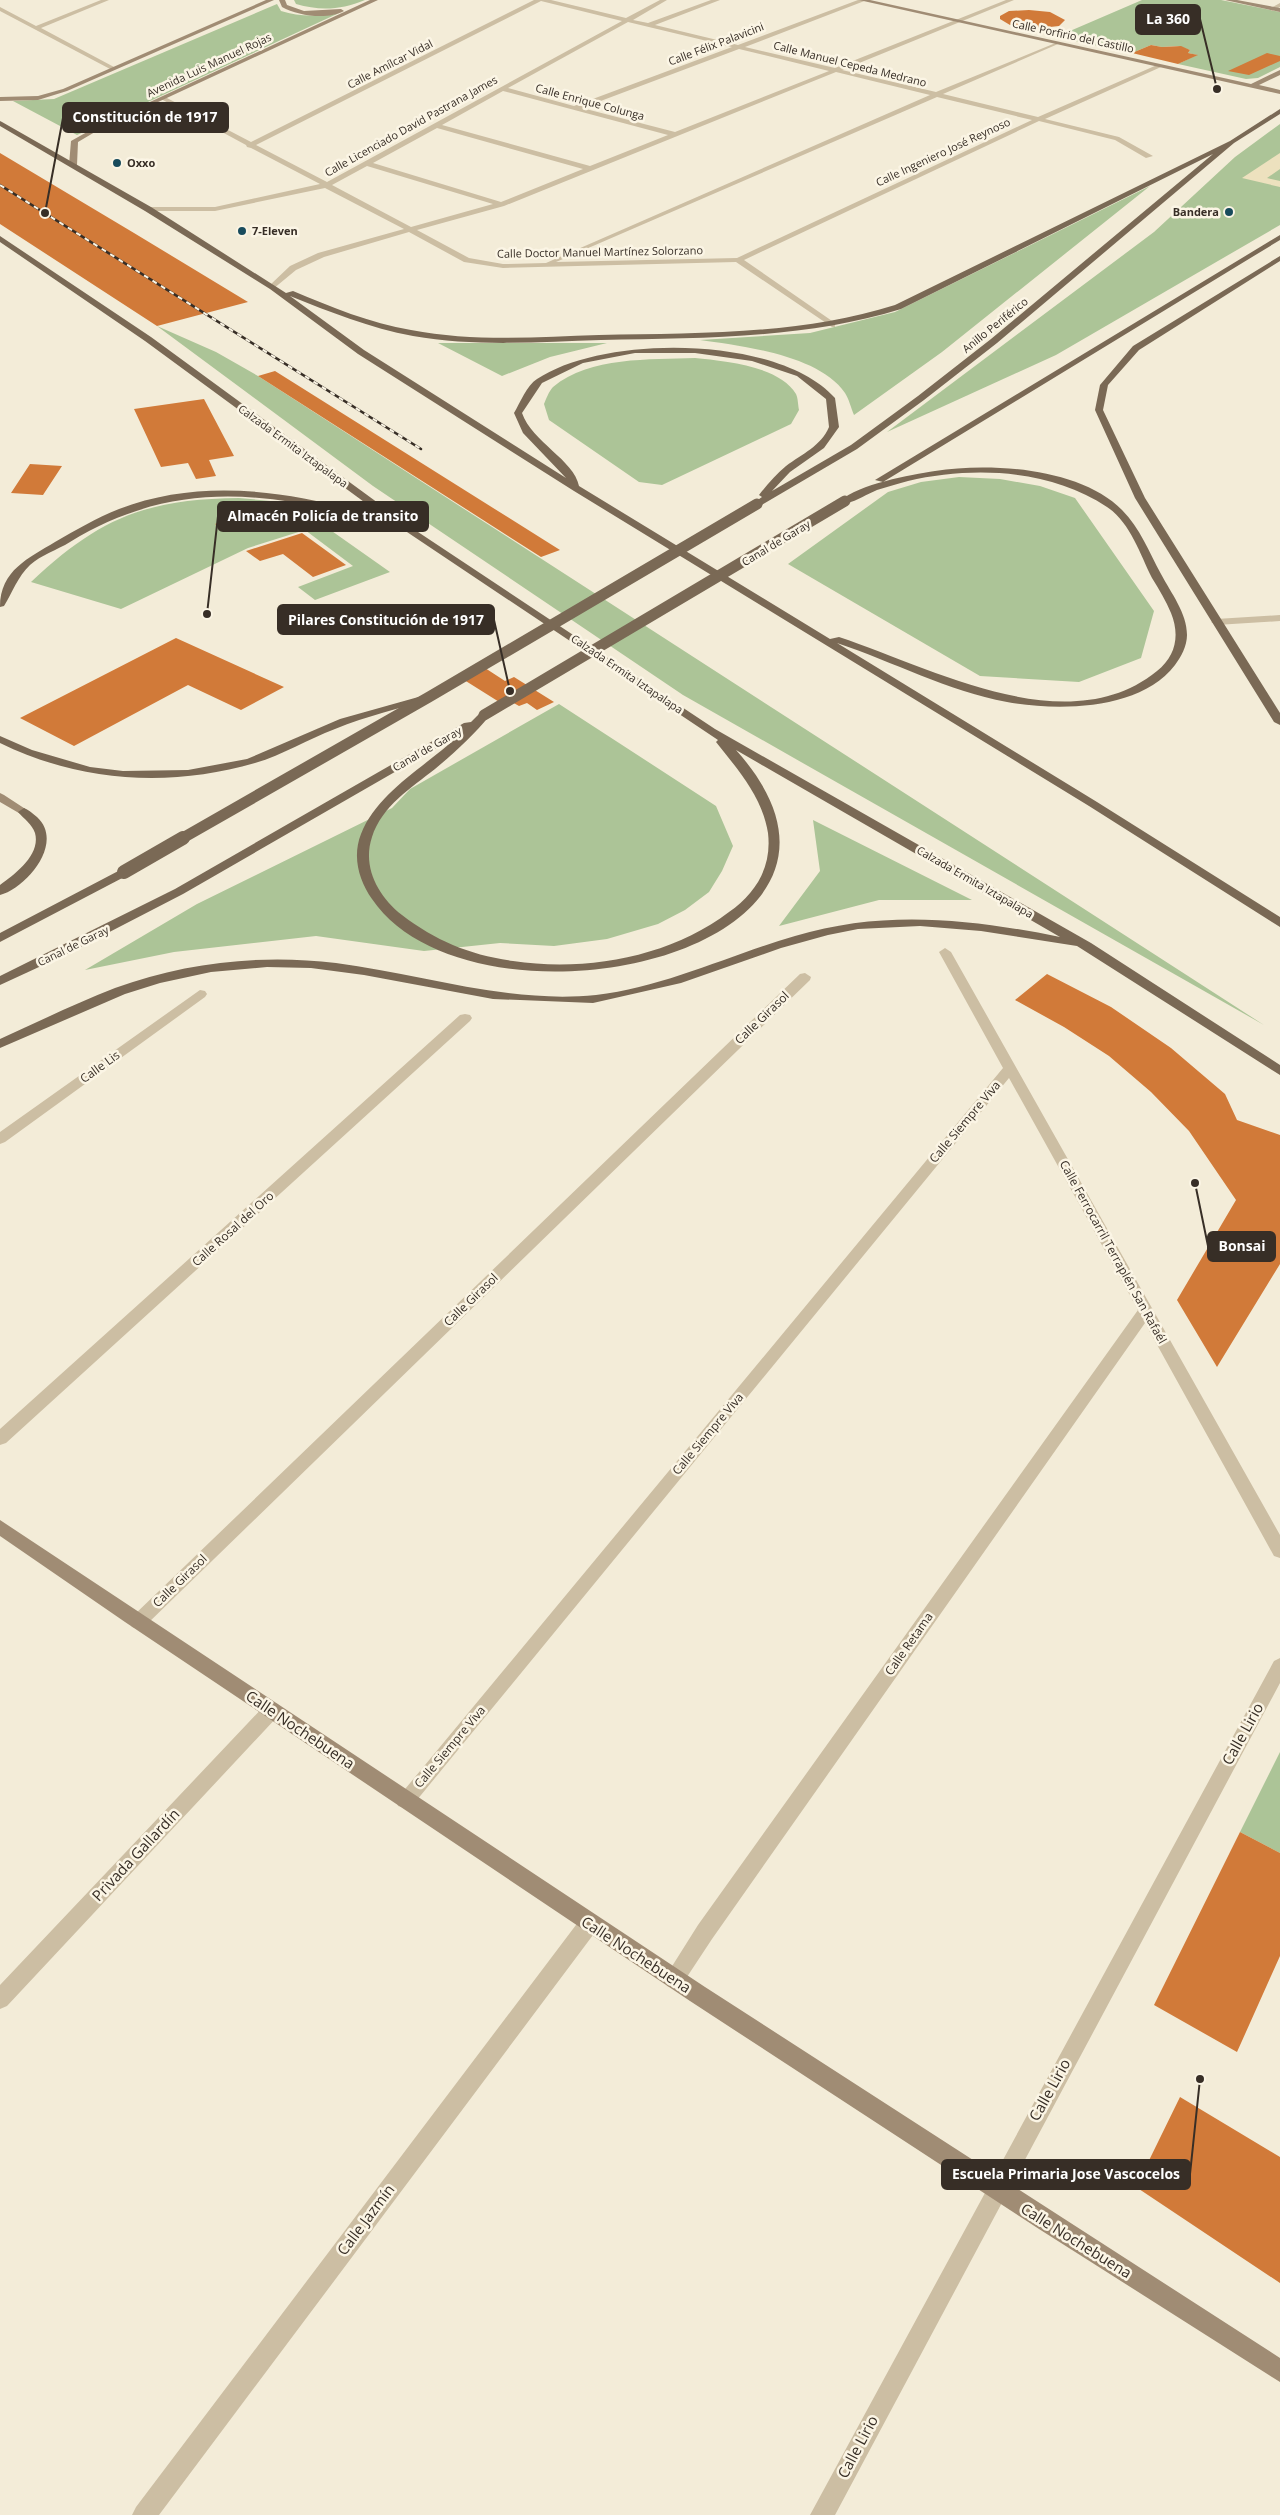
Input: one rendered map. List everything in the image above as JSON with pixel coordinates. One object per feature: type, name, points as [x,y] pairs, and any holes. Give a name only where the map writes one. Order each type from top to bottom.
[{"type":"main road","points":[[273,286],[368,323],[413,333],[481,340],[645,337],[804,330],[832,326],[870,317],[898,307],[1232,142],[1280,111]]},
{"type":"main road","points":[[0,123],[148,209],[273,286],[361,352],[577,489],[1093,804],[1280,923]]},
{"type":"main road","name":"Anillo Periférico","points":[[757,504],[854,447],[994,340],[1232,142]]},
{"type":"main road","points":[[846,501],[1072,361],[1280,236]]},
{"type":"main road","name":"Calzada Ermita Iztapalapa","points":[[0,238],[148,339],[412,532],[711,731],[1086,946],[1280,1071]]},
{"type":"main road","points":[[1280,258],[1136,348],[1104,386],[1099,410],[1140,498],[1280,722]]},
{"type":"main road","points":[[0,938],[124,872],[429,697],[757,504],[785,472],[828,438],[834,428],[835,409],[825,392],[808,378],[781,366],[728,354],[658,350],[612,354],[568,364],[532,387],[519,406],[519,421],[532,439],[564,467],[577,489]]},
{"type":"main road","points":[[815,633],[876,653],[950,684],[1000,698],[1064,704],[1105,699],[1137,688],[1160,674],[1173,660],[1181,645],[1181,627],[1178,617],[1128,522],[1111,505],[1099,497],[1060,482],[1039,477],[977,470],[912,477],[876,487],[846,501]]},
{"type":"main road","points":[[0,604],[26,563],[100,520],[126,510],[165,500],[227,494],[299,500],[352,511],[412,532]]},
{"type":"main road","name":"Canal de Garay","points":[[0,981],[96,935],[179,891],[484,715],[846,501]]},
{"type":"main road","points":[[0,739],[36,756],[90,770],[154,774],[205,771],[259,758],[317,732],[371,711],[429,697]]},
{"type":"main road","points":[[484,715],[441,759],[396,795],[373,821],[362,849],[363,866],[368,883],[378,899],[393,916],[413,931],[437,944],[490,961],[544,967],[572,967],[633,962],[688,945],[736,916],[754,898],[767,880],[774,860],[776,840],[769,814],[758,789],[745,768],[711,731]]},
{"type":"main road","points":[[0,891],[20,875],[40,852],[43,843],[40,826],[24,812]]},
{"type":"main road","points":[[0,1044],[137,986],[190,972],[244,964],[287,962],[372,971],[494,995],[595,999],[660,986],[826,931],[875,922],[965,924],[1011,930],[1086,946]]},
{"type":"street","points":[[36,28],[106,0]]},
{"type":"street","points":[[0,99],[38,98],[65,90],[272,0]]},
{"type":"street","points":[[282,0],[282,4],[287,9],[312,13],[338,12],[362,6]]},
{"type":"street","name":"Avenida Luis Manuel Rojas","points":[[73,165],[76,141],[163,98],[375,0]]},
{"type":"street","name":"Calle Manuel Cepeda Medrano","points":[[541,0],[1117,138],[1149,156]]},
{"type":"street","name":"Calle Amílcar Vidal","points":[[249,146],[541,0]]},
{"type":"street","name":"Calle Licenciado David Pastrana James","points":[[148,209],[215,209],[327,185],[369,164],[435,125],[664,0]]},
{"type":"street","points":[[647,26],[716,0]]},
{"type":"street","name":"Calle Porfirio del Castillo","points":[[863,0],[1280,92]]},
{"type":"street","name":"Calle Félix Palavicini","points":[[575,108],[863,0]]},
{"type":"street","points":[[273,286],[294,268],[321,255],[501,204],[1010,0]]},
{"type":"street","points":[[1228,0],[1280,10]]},
{"type":"street","points":[[1272,9],[1280,5]]},
{"type":"street","points":[[0,9],[112,68]]},
{"type":"street","points":[[542,265],[1056,43]]},
{"type":"street","name":"Calle Ingeniero José Reynoso","points":[[738,260],[1039,119],[1159,66]]},
{"type":"street","points":[[1252,86],[1280,72]]},
{"type":"street","name":"Calle Enrique Colunga","points":[[502,89],[674,134]]},
{"type":"street","name":"Calle Doctor Manuel Martínez Solorzano","points":[[163,98],[249,146],[327,185],[467,260],[483,264],[542,265],[738,260]]},
{"type":"street","points":[[435,125],[589,168]]},
{"type":"street","points":[[369,164],[501,204]]},
{"type":"street","points":[[738,260],[832,326]]},
{"type":"street","points":[[1216,622],[1280,618]]},
{"type":"street","points":[[0,797],[24,812]]},
{"type":"street","name":"Calle Ferrocarril Terraplén San Rafaél","points":[[945,952],[1280,1551]]},
{"type":"street","name":"Calle Girasol","points":[[138,1622],[805,977]]},
{"type":"street","name":"Calle Lis","points":[[0,1139],[200,994]]},
{"type":"street","name":"Calle Rosal del Oro","points":[[0,1439],[465,1018]]},
{"type":"street","name":"Calle Siempre Viva","points":[[406,1800],[1010,1068]]},
{"type":"street","name":"Calle Retama","points":[[674,1980],[705,1932],[1146,1310]]},
{"type":"street","name":"Calle Nochebuena","points":[[0,1527],[138,1622],[589,1924],[996,2190],[1280,2371]]},
{"type":"street","name":"Calle Lirio","points":[[822,2515],[1280,1666]]},
{"type":"street","name":"Privada Gallardín","points":[[0,1999],[272,1710]]},
{"type":"street","name":"Calle Jazmín","points":[[144,2515],[589,1924]]},
{"type":"green space","points":[[294,0],[365,0],[339,8],[314,8],[296,4]]},
{"type":"green space","points":[[1142,0],[1221,0],[1280,12],[1280,67],[1258,78],[1246,79],[1178,64],[1197,55],[1188,53],[1190,50],[1178,46],[1162,47],[1151,45],[1132,53],[1056,37]]},
{"type":"green space","points":[[277,4],[281,11],[295,14],[339,13],[77,135],[13,101],[54,99]]},
{"type":"green space","points":[[1280,124],[1280,225],[1056,355],[887,432],[1154,232],[1235,157]]},
{"type":"green space","points":[[1150,186],[942,352],[854,415],[845,393],[833,380],[799,361],[757,349],[700,340],[810,333],[895,312]]},
{"type":"green space","points":[[157,326],[216,352],[258,376],[1264,1025],[683,695],[373,486]]},
{"type":"green space","points":[[438,343],[607,343],[550,357],[502,376]]},
{"type":"green space","points":[[695,358],[735,363],[765,371],[778,377],[797,396],[799,410],[791,424],[662,485],[639,482],[549,420],[544,404],[553,387],[568,377],[584,370],[621,362]]},
{"type":"green space","points":[[959,477],[1000,479],[1040,486],[1075,498],[1154,611],[1141,658],[1079,682],[980,676],[788,564],[888,492],[921,482]]},
{"type":"green space","points":[[239,498],[292,503],[390,572],[315,600],[298,587],[353,566],[305,530],[248,548],[121,609],[31,582],[79,542],[126,516],[150,508],[177,503],[206,499]]},
{"type":"green space","points":[[559,704],[716,806],[733,846],[722,871],[709,892],[685,910],[658,924],[607,939],[554,946],[500,943],[424,951],[316,936],[174,952],[85,970],[197,904],[392,808],[410,789]]},
{"type":"green space","points":[[813,820],[972,900],[879,900],[779,926],[820,871]]},
{"type":"green space","points":[[1280,1752],[1280,1853],[1240,1832]]},
{"type":"shaded area","points":[[1280,153],[1280,169],[1267,178],[1280,181],[1280,187],[1242,178]]},
{"type":"building","points":[[1009,11],[1050,12],[1065,20],[1059,26],[1041,28],[1010,25],[1000,19],[1000,16]]},
{"type":"building","points":[[1151,45],[1162,47],[1181,46],[1190,50],[1188,53],[1198,55],[1178,64],[1132,53]]},
{"type":"building","points":[[1267,53],[1280,56],[1280,61],[1249,75],[1228,71]]},
{"type":"building","points":[[0,153],[248,302],[157,326],[0,224]]},
{"type":"building","points":[[275,371],[560,550],[541,557],[258,376]]},
{"type":"building","points":[[204,399],[234,456],[209,460],[216,476],[196,479],[188,463],[161,467],[134,409]]},
{"type":"building","points":[[30,464],[62,466],[43,495],[11,493]]},
{"type":"building","points":[[260,505],[274,515],[225,531],[215,524],[227,520],[222,517]]},
{"type":"building","points":[[302,533],[346,565],[313,577],[283,554],[260,561],[246,551]]},
{"type":"building","points":[[176,638],[284,687],[241,710],[188,685],[74,746],[20,718]]},
{"type":"building","points":[[485,668],[505,681],[514,677],[554,702],[537,710],[527,703],[519,706],[512,702],[504,705],[461,678]]},
{"type":"building","points":[[1047,974],[1111,1007],[1171,1048],[1225,1094],[1237,1120],[1280,1135],[1280,1264],[1217,1367],[1177,1300],[1236,1200],[1189,1131],[1151,1092],[1109,1056],[1064,1027],[1015,1000]]},
{"type":"building","points":[[1240,1832],[1280,1853],[1280,1956],[1237,2052],[1154,2005]]},
{"type":"building","points":[[1180,2097],[1280,2157],[1280,2283],[1136,2187]]},
{"type":"railway","points":[[0,185],[421,449]]},
{"type":"place","name":"La 360","points":[[1217,89]]},
{"type":"place","name":"Oxxo","points":[[117,163]]},
{"type":"place","name":"Bandera","points":[[1229,212]]},
{"type":"place","name":"Constitución de 1917","points":[[45,213]]},
{"type":"place","name":"7-Eleven","points":[[242,231]]},
{"type":"place","name":"Almacén Policía de transito","points":[[207,614]]},
{"type":"place","name":"Pilares Constitución de 1917","points":[[510,691]]},
{"type":"place","name":"Bonsai","points":[[1195,1183]]},
{"type":"place","name":"Escuela Primaria Jose Vascocelos","points":[[1200,2079]]}]
